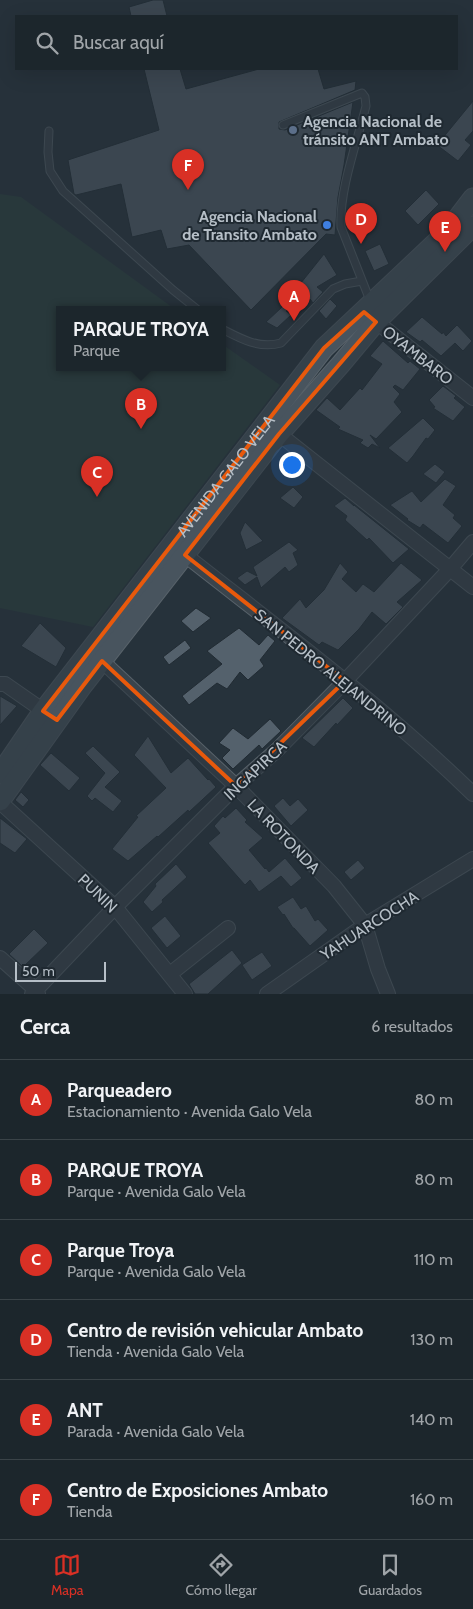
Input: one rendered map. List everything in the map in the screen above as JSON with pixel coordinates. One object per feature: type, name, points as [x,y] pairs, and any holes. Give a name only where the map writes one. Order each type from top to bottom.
[{"type":"main road","name":"AVENIDA GALO VELA","points":[[0,774],[102,660],[279,434],[341,364],[370,312],[447,232],[473,198]]},
{"type":"main road","name":"AVENIDA GALO VELA","points":[[0,801],[50,716],[324,348],[473,226]]},
{"type":"street","name":"OYAMBARO","points":[[370,312],[473,398]]},
{"type":"street","points":[[279,434],[473,587]]},
{"type":"street","name":"INGAPIRCA","points":[[36,993],[115,907],[236,786],[277,750],[345,681],[450,570],[473,542]]},
{"type":"street","name":"SAN PEDRO ALEJANDRINO","points":[[185,555],[345,681],[442,764],[473,794]]},
{"type":"street","name":"LA ROTONDA","points":[[102,660],[236,786],[334,886],[365,925],[388,994]]},
{"type":"street","points":[[0,684],[5,684],[50,716]]},
{"type":"street","name":"PUNIN","points":[[0,801],[115,907],[185,994]]},
{"type":"street","name":"YAHUARCOCHA","points":[[267,994],[365,925],[473,859]]},
{"type":"street","points":[[170,974],[228,928]]},
{"type":"street","points":[[0,958],[36,993]]},
{"type":"lane","points":[[283,125],[362,93],[365,97],[366,106],[344,194],[341,214],[342,227],[362,281],[370,312]]},
{"type":"lane","points":[[49,130],[48,152],[50,171],[62,191],[193,306]]},
{"type":"lane","points":[[226,331],[250,343],[274,345],[281,343],[333,289],[345,284],[362,281]]},
{"type":"highlighted area","points":[[364,312],[376,322],[279,434],[185,555],[345,681],[236,786],[102,661],[57,720],[43,711],[324,348]]},
{"type":"green space","points":[[0,194],[21,197],[171,306],[56,306],[56,371],[226,371],[226,347],[280,385],[93,627],[0,608]]},
{"type":"building","points":[[153,0],[163,0],[167,15],[131,15],[129,7]]},
{"type":"building","points":[[144,70],[180,70],[186,89],[255,70],[318,70],[324,89],[356,81],[355,90],[279,122],[279,129],[285,130],[353,102],[338,197],[335,235],[326,234],[251,310],[189,245],[167,249],[161,230],[132,237],[121,184],[74,194],[68,160],[159,130]]},
{"type":"building","points":[[473,101],[473,131],[465,140],[471,145],[458,161],[437,145]]},
{"type":"building","points":[[426,190],[439,204],[418,225],[405,211]]},
{"type":"building","points":[[380,244],[389,264],[374,271],[365,251]]},
{"type":"building","points":[[324,254],[337,275],[317,287],[323,292],[313,303],[310,299],[286,311],[291,315],[277,328],[266,322],[281,308]]},
{"type":"building","points":[[330,299],[337,306],[326,319],[319,311]]},
{"type":"building","points":[[422,317],[446,336],[457,325],[472,341],[463,351],[455,343],[441,356],[422,340],[420,342],[406,332]]},
{"type":"building","points":[[383,341],[408,363],[410,361],[420,369],[403,390],[395,385],[393,387],[400,394],[394,402],[402,412],[376,439],[370,435],[380,448],[372,444],[368,448],[360,443],[363,440],[338,429],[340,427],[316,410],[327,398],[340,410],[360,388],[362,390],[382,364],[370,356]]},
{"type":"building","points":[[443,386],[456,396],[454,398],[465,407],[453,421],[433,408],[435,407],[429,400]]},
{"type":"building","points":[[423,418],[435,430],[428,439],[426,438],[407,463],[388,448]]},
{"type":"building","points":[[435,464],[445,472],[436,483],[423,474]]},
{"type":"building","points":[[445,479],[456,486],[443,505],[455,515],[453,518],[462,526],[448,543],[423,524],[420,528],[407,520],[390,505],[412,491],[421,502]]},
{"type":"building","points":[[293,487],[303,497],[294,508],[280,498]]},
{"type":"building","points":[[345,498],[409,549],[393,563],[369,538],[367,540],[345,520],[347,516],[334,506]]},
{"type":"building","points":[[245,522],[263,541],[246,550],[240,533]]},
{"type":"building","points":[[289,542],[298,550],[293,553],[298,565],[289,572],[285,567],[261,588],[257,577],[245,585],[237,578],[247,571],[257,576],[253,567]]},
{"type":"building","points":[[340,563],[348,572],[342,579],[356,592],[363,584],[374,592],[401,563],[422,580],[397,602],[403,607],[386,624],[372,612],[359,629],[338,650],[322,642],[319,645],[282,618],[300,599],[306,608],[324,590]]},
{"type":"building","points":[[196,608],[211,618],[193,632],[181,621]]},
{"type":"building","points":[[40,623],[66,648],[56,667],[21,646]]},
{"type":"building","points":[[239,628],[259,645],[268,635],[275,641],[260,660],[264,666],[248,680],[240,672],[227,689],[217,683],[189,705],[182,696],[222,664],[207,651]]},
{"type":"building","points":[[185,640],[191,648],[169,665],[163,657]]},
{"type":"building","points":[[0,696],[17,706],[0,725]]},
{"type":"building","points":[[343,698],[353,708],[337,725],[336,723],[314,747],[302,738]]},
{"type":"building","points":[[270,719],[281,731],[262,749],[259,745],[233,769],[222,758],[230,750],[219,743],[233,728],[248,739]]},
{"type":"building","points":[[148,736],[171,773],[188,758],[216,787],[189,812],[188,810],[128,861],[112,849],[138,817],[136,816],[166,788],[134,755]]},
{"type":"building","points":[[93,746],[120,772],[105,787],[122,801],[113,812],[95,798],[92,801],[87,796],[105,773],[85,753]]},
{"type":"building","points":[[51,753],[80,778],[69,791],[40,765]]},
{"type":"building","points":[[21,792],[29,800],[23,807],[15,800]]},
{"type":"building","points":[[283,798],[290,806],[298,799],[308,810],[291,826],[274,806]]},
{"type":"building","points":[[236,808],[247,820],[245,822],[263,838],[249,850],[265,869],[269,872],[285,858],[302,878],[291,887],[281,876],[259,892],[250,880],[245,885],[208,843],[220,833],[214,826],[223,816],[225,818]]},
{"type":"building","points":[[0,818],[27,839],[15,853],[0,843]]},
{"type":"building","points":[[358,860],[365,868],[351,880],[344,872]]},
{"type":"building","points":[[176,864],[187,877],[152,912],[143,902],[156,886],[155,884]]},
{"type":"building","points":[[293,897],[301,909],[306,906],[315,921],[318,919],[328,930],[310,946],[277,907]]},
{"type":"building","points":[[165,916],[181,936],[167,948],[151,928]]},
{"type":"building","points":[[34,929],[48,943],[23,967],[9,954]]},
{"type":"building","points":[[232,950],[242,963],[208,994],[195,994],[189,984]]},
{"type":"building","points":[[262,952],[272,966],[252,980],[242,965]]},
{"type":"place","name":"Agencia Nacional de tránsito ANT Ambato","points":[[293,130]]},
{"type":"place","name":"Centro de Exposiciones Ambato","points":[[188,190]]},
{"type":"place","name":"Agencia Nacional de Transito Ambato","points":[[327,225]]},
{"type":"place","name":"Centro de revisión vehicular Ambato","points":[[361,244]]},
{"type":"place","name":"ANT","points":[[445,252]]},
{"type":"place","name":"Parqueadero","points":[[294,321]]},
{"type":"place","name":"PARQUE TROYA","points":[[141,429]]},
{"type":"place","name":"Parque Troya","points":[[97,497]]}]
